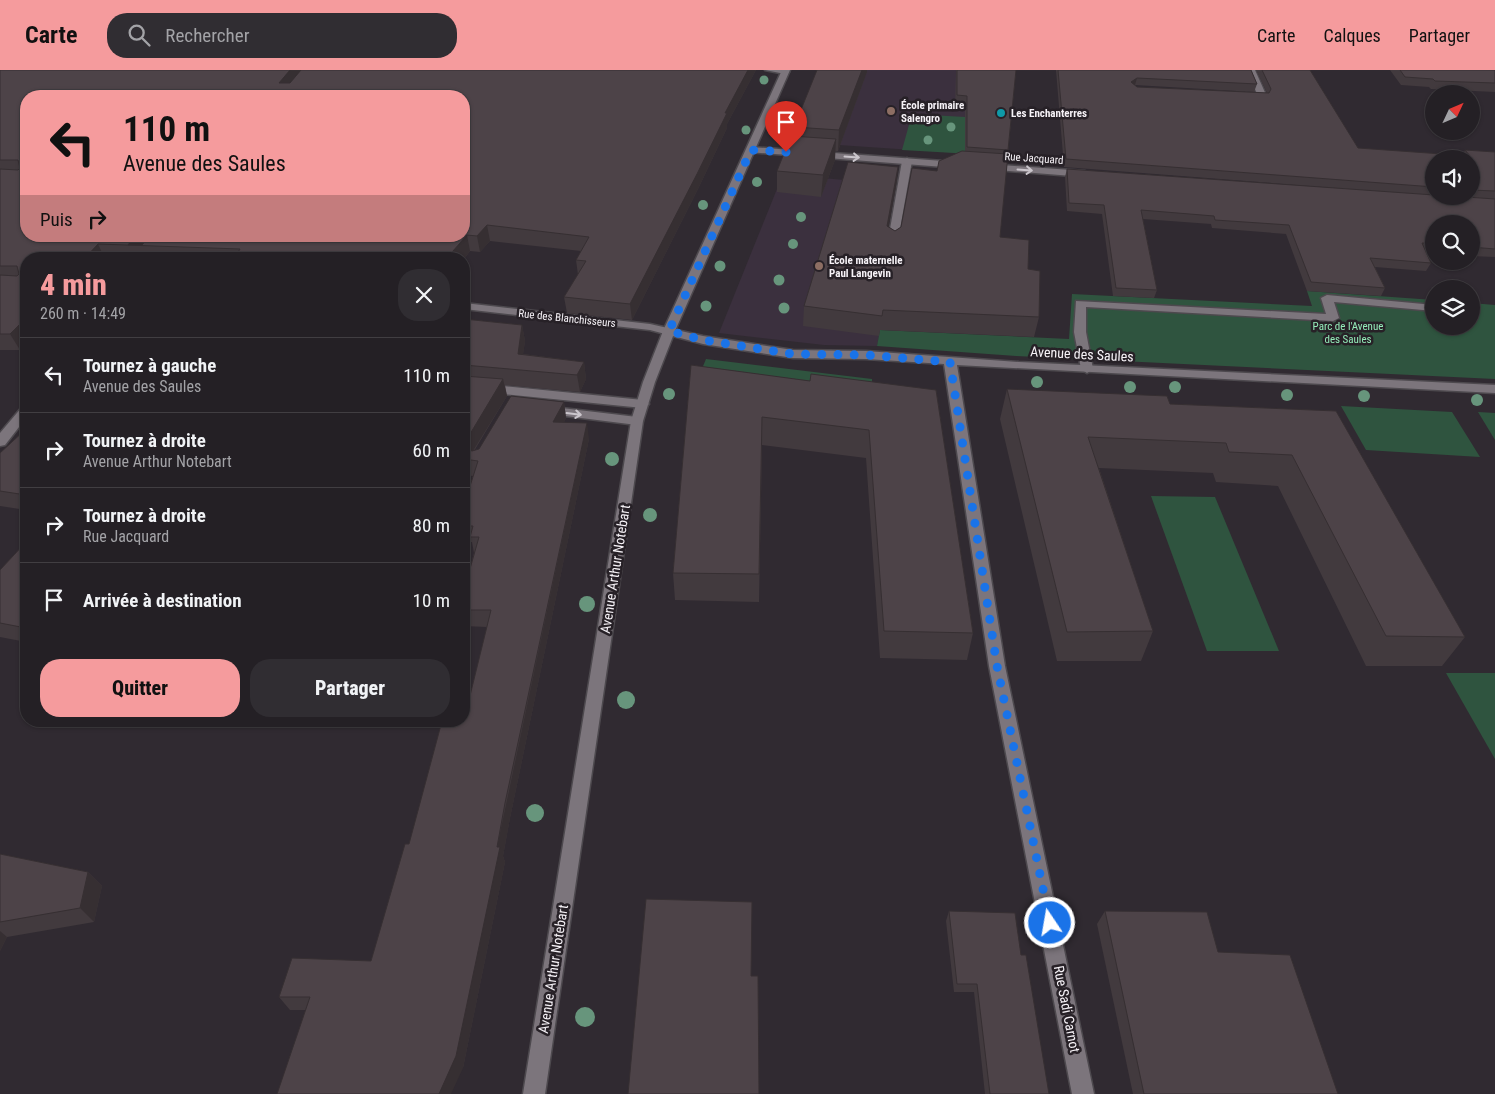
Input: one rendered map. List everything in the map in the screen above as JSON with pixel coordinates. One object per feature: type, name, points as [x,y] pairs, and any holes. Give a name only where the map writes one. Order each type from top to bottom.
[{"type":"street","points":[[769,70],[786,71]]},
{"type":"street","points":[[1234,95],[1263,97],[1251,70]]},
{"type":"street","name":"Avenue Arthur Notebart","points":[[534,1094],[637,421],[669,331],[786,71]]},
{"type":"street","name":"Rue Jacquard","points":[[751,150],[1096,175]]},
{"type":"street","points":[[892,246],[907,161]]},
{"type":"street","points":[[1087,369],[1080,332],[1080,302],[1333,318],[1327,298],[1425,307]]},
{"type":"street","name":"Rue des Blanchisseurs","points":[[470,307],[633,325],[669,331]]},
{"type":"street","name":"Avenue des Saules","points":[[669,331],[703,340],[793,354],[866,355],[950,362],[1495,389]]},
{"type":"street","name":"Rue Sadi Carnot","points":[[950,362],[997,666],[1083,1094]]},
{"type":"street","points":[[470,387],[642,404]]},
{"type":"street","points":[[509,406],[517,392]]},
{"type":"street","points":[[528,408],[637,421]]},
{"type":"street","points":[[0,442],[20,417]]},
{"type":"shaded area","name":"École primaire Salengro","points":[[823,70],[973,70],[972,154],[809,143]]},
{"type":"shaded area","name":"École maternelle Paul Langevin","points":[[783,174],[884,184],[892,275],[877,346],[824,345],[719,333]]},
{"type":"green space","points":[[912,114],[965,117],[965,128],[972,154],[902,150]]},
{"type":"green space","name":"Parc de l'Avenue des Saules","points":[[1307,291],[1425,299],[1425,335],[1480,335],[1480,304],[1495,305],[1495,379],[1016,356],[877,346],[880,330],[1069,339],[1072,294],[1312,306]]},
{"type":"green space","points":[[706,359],[872,379],[872,386],[692,393]]},
{"type":"green space","points":[[1341,406],[1452,412],[1480,457],[1366,450]]},
{"type":"green space","points":[[1478,412],[1495,413],[1495,440]]},
{"type":"green space","points":[[1151,496],[1215,497],[1279,651],[1207,651]]},
{"type":"green space","points":[[1446,673],[1495,673],[1495,759]]},
{"type":"building","points":[[0,70],[290,70],[279,83],[290,83],[301,70],[748,70],[630,304],[564,297],[586,261],[576,260],[589,237],[487,225],[477,236],[470,235],[470,90],[20,90],[20,168],[18,160],[0,160]]},
{"type":"building","points":[[817,70],[862,70],[839,130],[794,127]]},
{"type":"building","points":[[957,70],[1016,70],[1008,150],[967,147],[967,96],[957,95]]},
{"type":"building","points":[[1058,70],[1251,70],[1257,84],[1137,78],[1131,82],[1137,87],[1269,93],[1271,89],[1262,70],[1310,70],[1358,148],[1425,153],[1425,186],[1066,159]]},
{"type":"building","points":[[1400,70],[1495,70],[1495,83],[1435,81],[1433,79],[1405,77]]},
{"type":"building","points":[[791,136],[836,139],[823,175],[777,171]]},
{"type":"building","points":[[962,151],[1008,154],[1000,237],[1029,240],[1028,269],[1040,271],[1039,317],[883,310],[882,316],[804,306],[848,162],[898,167],[887,226],[895,231],[901,227],[912,168],[937,171],[939,161]]},
{"type":"building","points":[[1480,151],[1495,152],[1495,191],[1480,190]]},
{"type":"building","points":[[20,168],[20,242],[130,242],[128,245],[142,245],[144,242],[461,242],[452,252],[238,252],[240,249],[98,244],[91,252],[20,252],[20,324],[10,334],[0,334],[0,275],[17,276],[19,274],[17,266],[0,266],[0,169],[18,170]]},
{"type":"building","points":[[1067,169],[1425,194],[1425,205],[1480,205],[1480,198],[1495,199],[1495,249],[1480,248],[1480,215],[1425,215],[1425,243],[1422,243],[1425,250],[1425,263],[1370,258],[1385,288],[1311,282],[1289,225],[1215,220],[1214,216],[1141,210],[1157,290],[1116,288],[1104,205],[1069,203]]},
{"type":"building","points":[[470,320],[522,325],[518,354],[584,362],[577,375],[470,366]]},
{"type":"building","points":[[691,365],[810,381],[811,374],[936,390],[973,633],[884,631],[869,430],[762,417],[759,574],[673,573]]},
{"type":"building","points":[[470,376],[503,379],[470,434]]},
{"type":"building","points":[[1007,389],[1167,396],[1170,404],[1336,411],[1465,637],[1386,636],[1292,455],[1229,452],[1226,443],[1088,437],[1153,631],[1067,632]]},
{"type":"building","points":[[511,396],[564,402],[553,422],[587,423],[505,803],[497,847],[500,847],[456,1056],[439,1094],[277,1094],[310,997],[279,997],[292,958],[371,961],[405,844],[409,844],[440,727],[470,727],[470,696],[491,610],[470,610],[470,569],[479,537],[470,537],[473,526],[470,526],[470,486],[478,461],[470,460],[470,450],[479,449]]},
{"type":"building","points":[[20,435],[20,494],[0,491],[0,453]]},
{"type":"building","points":[[20,548],[20,627],[0,623],[0,570]]},
{"type":"building","points":[[0,854],[88,872],[80,908],[0,922]]},
{"type":"building","points":[[646,899],[752,902],[751,976],[758,976],[759,1094],[628,1094]]},
{"type":"building","points":[[949,911],[1015,913],[1021,955],[1026,955],[1049,1094],[990,1094],[977,984],[957,984]]},
{"type":"building","points":[[1105,911],[1207,912],[1218,952],[1290,955],[1338,1094],[1144,1094]]},
{"type":"place","name":"École primaire Salengro","points":[[891,111]]},
{"type":"place","name":"Les Enchanterres","points":[[1001,113]]},
{"type":"place","name":"École maternelle Paul Langevin","points":[[819,266]]},
{"type":"route","points":[[786,152],[751,150],[669,331],[703,340],[793,354],[866,355],[950,362],[997,666],[1050,923]]}]
